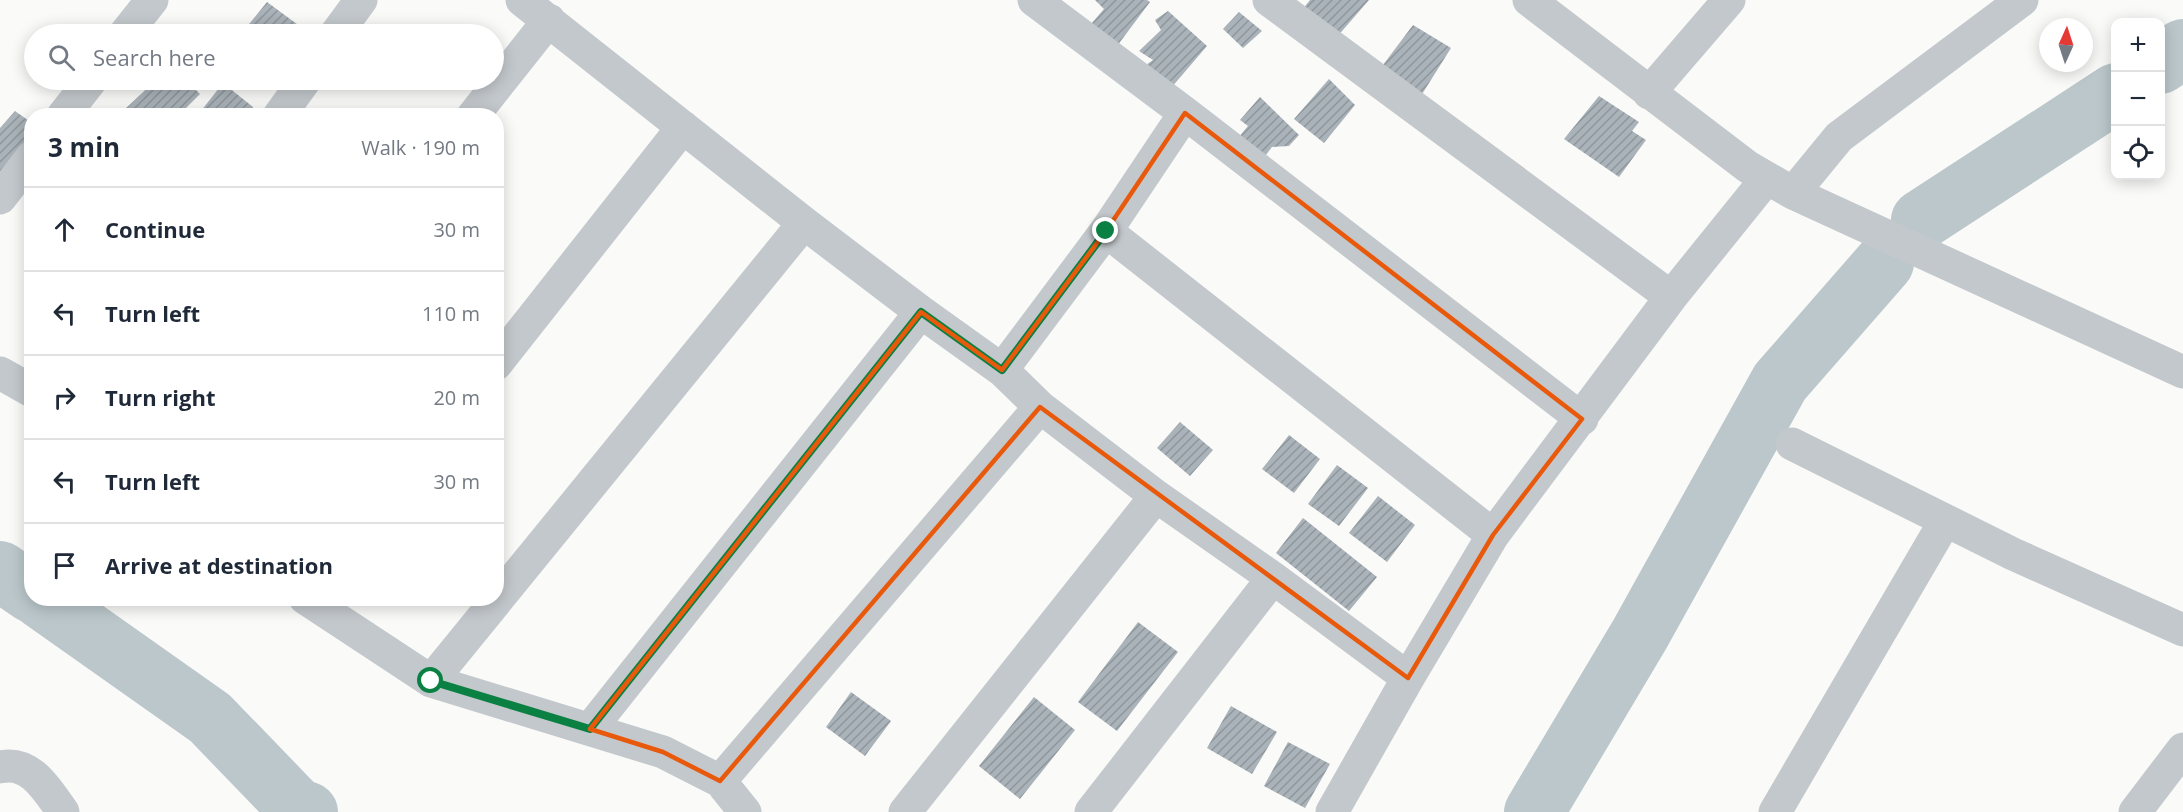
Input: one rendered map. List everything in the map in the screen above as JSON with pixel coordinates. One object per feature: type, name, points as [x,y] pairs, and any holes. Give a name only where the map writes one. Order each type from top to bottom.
[{"type":"street","points":[[133,24],[152,0]]},
{"type":"street","points":[[343,24],[361,0]]},
{"type":"street","points":[[522,0],[804,223],[1002,370],[1040,407],[1156,496],[1273,578],[1408,678]]},
{"type":"street","points":[[1034,0],[1185,113],[1582,419]]},
{"type":"street","points":[[1269,0],[1671,297]]},
{"type":"street","points":[[1529,0],[1748,167],[1780,185],[2183,372]]},
{"type":"street","points":[[1649,93],[1729,0]]},
{"type":"street","points":[[1332,812],[1493,535],[1671,297],[1780,185],[1839,137],[2022,0]]},
{"type":"street","points":[[504,77],[549,20]]},
{"type":"street","points":[[69,108],[83,90]]},
{"type":"street","points":[[285,108],[298,90]]},
{"type":"street","points":[[479,108],[494,90]]},
{"type":"street","points":[[1002,370],[1106,231],[1185,113]]},
{"type":"street","points":[[504,353],[683,127]]},
{"type":"street","points":[[0,198],[24,167]]},
{"type":"street","points":[[504,591],[804,223]]},
{"type":"street","points":[[1106,231],[1493,535]]},
{"type":"street","points":[[590,729],[921,312]]},
{"type":"street","points":[[0,373],[24,386]]},
{"type":"street","points":[[720,781],[1040,407]]},
{"type":"street","points":[[1792,444],[2013,554],[2183,630]]},
{"type":"street","points":[[905,812],[1156,496]]},
{"type":"street","points":[[1775,812],[1945,521]]},
{"type":"street","points":[[1091,812],[1273,578]]},
{"type":"street","points":[[318,606],[431,681],[663,752],[720,781],[744,812]]},
{"type":"street","points":[[431,681],[492,606]]},
{"type":"street","points":[[2135,812],[2183,749]]},
{"type":"street","points":[[0,767],[17,765],[25,769],[43,785],[63,812]]},
{"type":"highlighted area","points":[[1185,113],[1582,419],[1493,535],[1408,678],[1040,407],[720,781],[663,752],[590,729],[921,312],[1002,370],[1106,231]]},
{"type":"building","points":[[1095,0],[1147,0],[1150,2],[1114,50],[1085,31],[1104,9]]},
{"type":"building","points":[[1310,0],[1369,0],[1336,38],[1302,10]]},
{"type":"building","points":[[267,2],[297,24],[249,24]]},
{"type":"building","points":[[1168,11],[1207,46],[1171,88],[1146,65],[1153,60],[1139,51],[1161,30],[1155,20]]},
{"type":"building","points":[[1239,12],[1262,31],[1243,48],[1223,29]]},
{"type":"building","points":[[1413,25],[1451,48],[1419,99],[1380,69]]},
{"type":"building","points":[[1329,79],[1355,105],[1324,143],[1294,119]]},
{"type":"building","points":[[145,90],[196,90],[200,94],[186,108],[126,108]]},
{"type":"building","points":[[217,90],[232,90],[253,107],[252,108],[203,108]]},
{"type":"building","points":[[1599,96],[1639,122],[1632,131],[1646,140],[1619,177],[1564,139]]},
{"type":"building","points":[[1260,97],[1299,135],[1289,146],[1272,147],[1262,160],[1238,138],[1248,126],[1240,120]]},
{"type":"building","points":[[15,111],[24,117],[24,152],[0,182],[0,128]]},
{"type":"building","points":[[1180,422],[1213,450],[1190,476],[1157,448]]},
{"type":"building","points":[[1289,435],[1320,459],[1294,493],[1262,469]]},
{"type":"building","points":[[1337,465],[1368,488],[1339,526],[1308,504]]},
{"type":"building","points":[[1378,496],[1415,525],[1387,562],[1349,533]]},
{"type":"building","points":[[1303,518],[1377,577],[1349,611],[1276,553]]},
{"type":"building","points":[[1138,622],[1178,652],[1117,731],[1078,702]]},
{"type":"building","points":[[851,692],[891,721],[865,756],[826,727]]},
{"type":"building","points":[[1034,697],[1075,730],[1020,799],[979,766]]},
{"type":"building","points":[[1231,706],[1277,732],[1252,774],[1207,748]]},
{"type":"building","points":[[1288,742],[1330,764],[1305,808],[1264,786]]},
{"type":"waterway","points":[[2165,61],[2183,49]]},
{"type":"waterway","points":[[1921,220],[2111,96]]},
{"type":"waterway","points":[[1534,812],[1640,634],[1780,382],[1884,263]]},
{"type":"waterway","points":[[0,571],[24,588]]},
{"type":"waterway","points":[[51,606],[210,718],[297,808],[308,812]]},
{"type":"route","points":[[431,681],[590,729],[921,312],[1002,370],[1106,231]]}]
